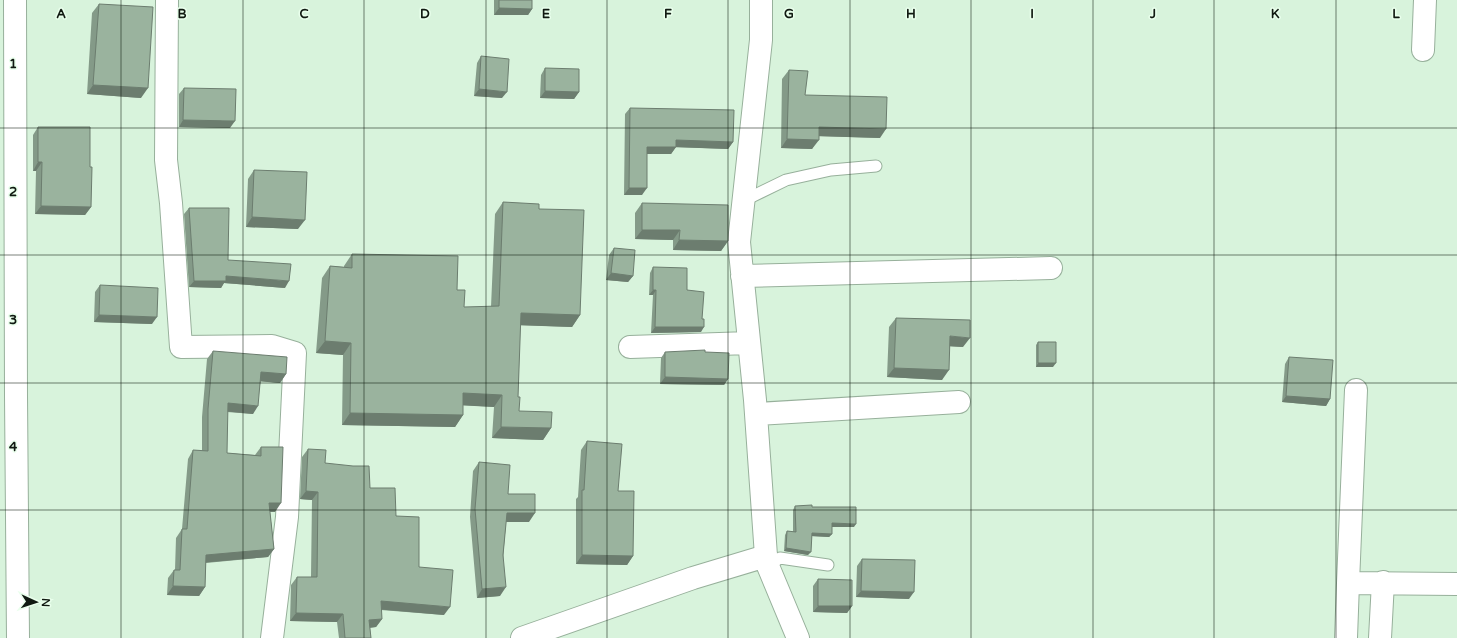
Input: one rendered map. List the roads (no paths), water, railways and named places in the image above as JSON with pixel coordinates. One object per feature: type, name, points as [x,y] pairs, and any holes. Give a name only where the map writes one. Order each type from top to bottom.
[{"type":"street","points":[[15,0],[18,638]]},
{"type":"street","points":[[167,0],[166,160],[171,203],[181,347],[272,346],[295,353],[287,517],[272,638]]},
{"type":"street","points":[[762,0],[762,40],[739,242],[756,414],[767,561],[798,638]]},
{"type":"street","points":[[1423,50],[1425,0]]},
{"type":"street","points":[[742,276],[1051,268]]},
{"type":"street","points":[[630,347],[749,343]]},
{"type":"street","points":[[1346,638],[1356,390]]},
{"type":"street","points":[[756,414],[959,402]]},
{"type":"street","points":[[522,638],[693,578],[767,561]]},
{"type":"street","points":[[1348,583],[1383,582],[1457,584]]},
{"type":"street","points":[[1380,638],[1383,582]]},
{"type":"lane","points":[[743,201],[786,180],[831,170],[876,166]]},
{"type":"lane","points":[[767,561],[780,558],[828,564]]}]
